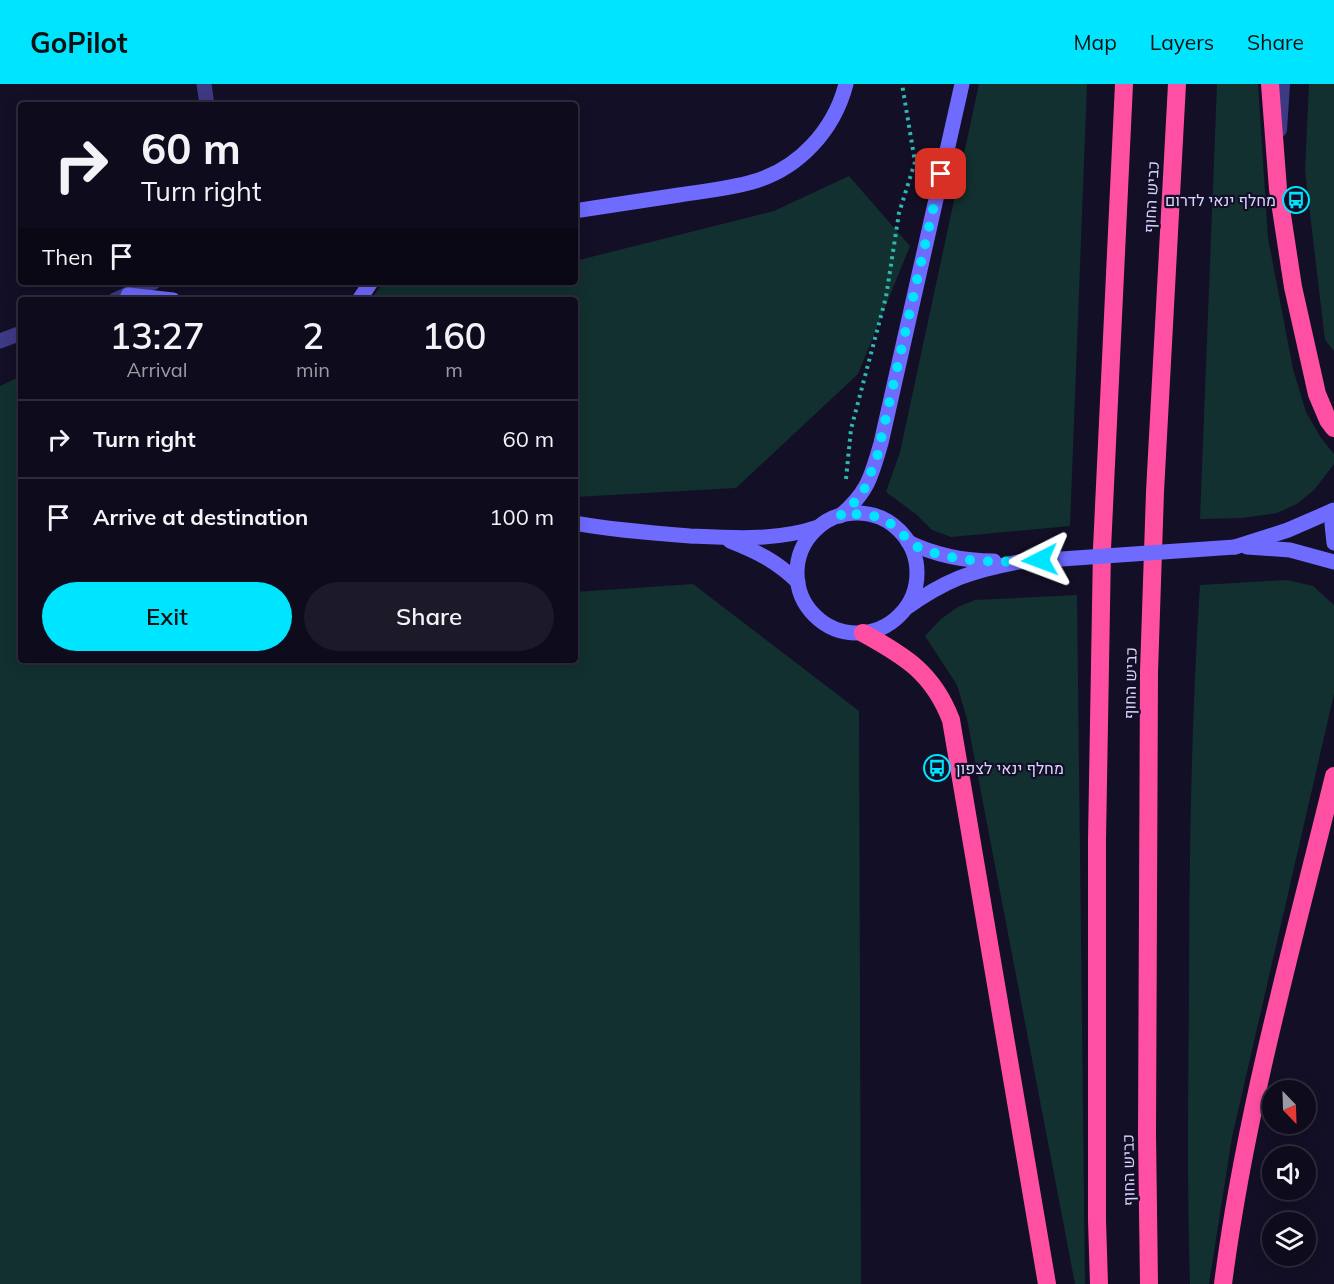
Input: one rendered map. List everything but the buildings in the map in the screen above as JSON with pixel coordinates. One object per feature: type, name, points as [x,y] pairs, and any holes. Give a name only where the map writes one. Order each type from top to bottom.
[{"type":"highway","name":"כביש החוף","points":[[1099,1284],[1097,840],[1102,549],[1124,84]]},
{"type":"highway","name":"כביש החוף","points":[[1149,1284],[1147,1134],[1149,672],[1155,492],[1177,84]]},
{"type":"highway","points":[[1270,84],[1277,183],[1289,264],[1317,394],[1334,428]]},
{"type":"highway","points":[[863,633],[905,657],[920,669],[943,700],[951,720],[1047,1284]]},
{"type":"highway","points":[[1223,1284],[1264,1059],[1334,776]]},
{"type":"main road","points":[[578,210],[726,188],[754,182],[776,172],[798,159],[815,144],[839,108],[846,84]]},
{"type":"main road","points":[[578,524],[610,529],[718,537],[786,535],[820,526],[840,516],[862,495],[873,471],[881,443],[962,84]]},
{"type":"main road","points":[[1334,510],[1332,524],[1334,543]]},
{"type":"main road","points":[[1235,547],[1280,533],[1334,510]]},
{"type":"main road","points":[[840,516],[859,513],[879,518],[895,527],[908,542],[917,571],[914,590],[905,608]]},
{"type":"main road","points":[[820,526],[801,550],[797,568],[798,582],[805,604],[818,618],[834,629],[844,632],[873,631],[891,622],[905,608],[935,587],[961,576],[1018,562]]},
{"type":"main road","points":[[718,537],[758,552],[783,568],[798,582]]},
{"type":"main road","points":[[908,542],[924,550],[950,557],[979,561],[1018,562],[1235,547],[1290,550],[1334,562]]},
{"type":"street","points":[[204,84],[207,102]]},
{"type":"street","points":[[123,297],[148,285]]},
{"type":"street","points":[[0,341],[18,334]]},
{"type":"lane","points":[[1277,183],[1283,84]]},
{"type":"path","points":[[857,500],[846,484],[851,429],[886,297],[899,213],[915,162],[902,84]]},
{"type":"green space","points":[[979,84],[1087,84],[1070,526],[951,537],[932,530],[917,515],[886,492],[900,452]]},
{"type":"green space","points":[[1217,84],[1258,84],[1268,238],[1293,369],[1306,412],[1321,438],[1334,454],[1334,464],[1314,490],[1297,504],[1277,513],[1242,518],[1200,519]]},
{"type":"green space","points":[[1309,84],[1334,84],[1334,351],[1325,340],[1305,171]]},
{"type":"green space","points":[[849,176],[910,246],[858,374],[736,488],[578,497],[578,297],[372,297],[380,287],[393,285],[578,285],[578,260],[774,211]]},
{"type":"green space","points":[[18,377],[18,663],[578,663],[578,592],[693,584],[859,711],[861,1284],[0,1284],[0,386]]},
{"type":"green space","points":[[1287,580],[1313,586],[1334,605],[1334,694],[1232,1137],[1209,1284],[1190,1284],[1188,1143],[1190,846],[1194,689],[1200,585]]},
{"type":"green space","points":[[1077,595],[1085,1284],[1075,1284],[967,719],[957,685],[925,636],[941,619],[958,607],[975,600]]},
{"type":"place","name":"מחלף ינאי לדרום","points":[[1296,200]]},
{"type":"place","name":"מחלף ינאי לצפון","points":[[937,768]]},
{"type":"route","points":[[941,174],[873,471],[862,495],[840,516],[869,514],[895,527],[908,542],[924,550],[950,557],[979,561],[1040,560]]}]
